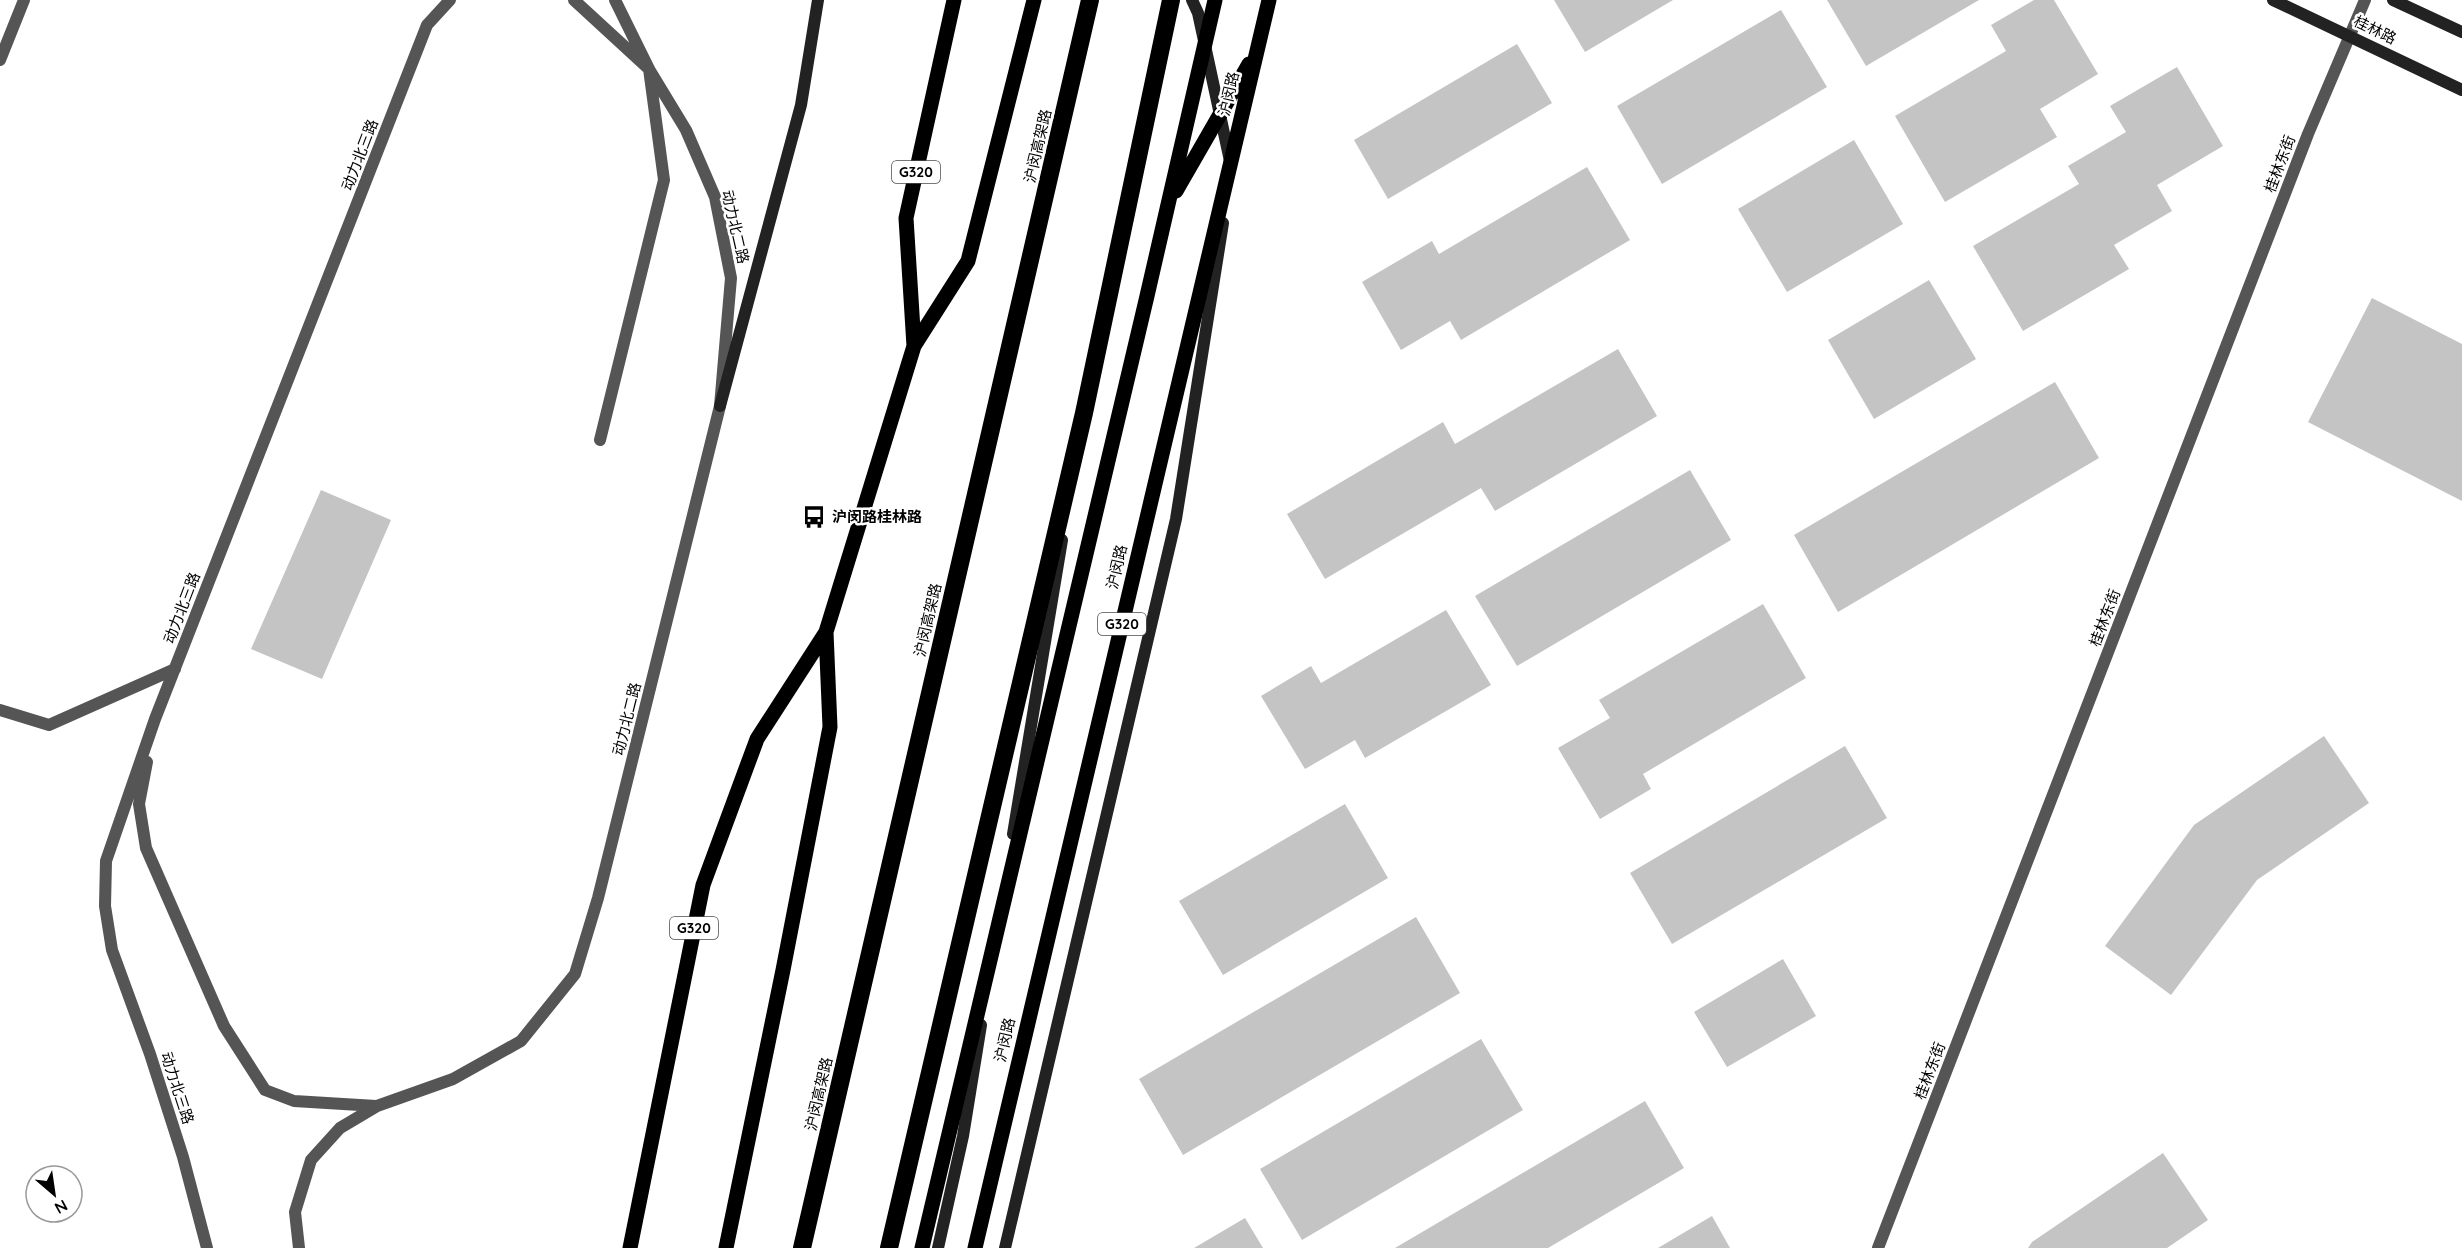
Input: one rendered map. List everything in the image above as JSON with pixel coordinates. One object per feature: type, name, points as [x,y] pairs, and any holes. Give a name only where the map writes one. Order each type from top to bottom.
[{"type":"highway","name":"沪闵高架路","points":[[802,1248],[1090,0]]},
{"type":"highway","points":[[889,1248],[1084,413],[1171,0]]},
{"type":"main road","points":[[720,406],[801,105],[818,0]]},
{"type":"main road","name":"G320","points":[[914,346],[906,218],[954,0]]},
{"type":"main road","name":"G320","points":[[630,1248],[703,885],[758,739],[826,632],[914,346],[968,261],[1034,0]]},
{"type":"main road","points":[[1005,1248],[1176,519],[1232,168],[1198,13],[1192,0]]},
{"type":"main road","points":[[922,1248],[1169,204],[1215,0]]},
{"type":"main road","name":"沪闵路","points":[[975,1248],[1269,0]]},
{"type":"main road","name":"桂林路","points":[[2273,0],[2462,90]]},
{"type":"main road","points":[[2393,0],[2462,32]]},
{"type":"main road","points":[[1169,204],[1258,48]]},
{"type":"main road","points":[[938,1248],[963,1136],[1084,413]]},
{"type":"main road","name":"G320","points":[[726,1248],[830,727],[826,632]]},
{"type":"street","points":[[0,60],[24,0]]},
{"type":"street","name":"动力北三路","points":[[207,1248],[183,1157],[150,1054],[112,950],[105,906],[106,861],[155,719],[427,25],[450,0]]},
{"type":"street","points":[[574,0],[649,69]]},
{"type":"street","points":[[600,440],[664,180],[649,69],[615,0]]},
{"type":"street","name":"桂林东街","points":[[1878,1248],[2308,134],[2365,0]]},
{"type":"street","name":"动力北二路","points":[[299,1248],[295,1212],[311,1160],[340,1128],[377,1106],[453,1078],[521,1041],[575,974],[598,898],[720,406],[731,278],[715,197],[686,130],[649,69]]},
{"type":"street","points":[[0,710],[49,725],[175,669]]},
{"type":"street","points":[[155,719],[138,804],[146,848],[224,1026],[265,1090],[294,1101],[377,1106]]},
{"type":"building","points":[[1554,0],[1673,0],[1585,52]]},
{"type":"building","points":[[1827,0],[1979,0],[1866,66]]},
{"type":"building","points":[[2034,0],[2054,0],[2098,74],[2040,109],[2057,137],[1945,202],[1895,116],[2006,51],[1991,25]]},
{"type":"building","points":[[1781,10],[1827,87],[1662,184],[1617,106]]},
{"type":"building","points":[[1517,44],[1552,103],[1388,199],[1354,140]]},
{"type":"building","points":[[2177,67],[2223,146],[2157,185],[2172,211],[2114,245],[2129,269],[2023,331],[1973,246],[2079,184],[2068,166],[2126,132],[2110,106]]},
{"type":"building","points":[[1854,140],[1903,224],[1787,292],[1738,209]]},
{"type":"building","points":[[1587,167],[1630,240],[1461,340],[1450,321],[1401,350],[1362,282],[1432,241],[1439,254]]},
{"type":"building","points":[[1929,280],[1976,359],[1874,419],[1828,340]]},
{"type":"building","points":[[2372,298],[2462,344],[2462,501],[2308,422]]},
{"type":"building","points":[[1618,349],[1657,416],[1495,511],[1481,488],[1325,579],[1287,514],[1443,422],[1455,444]]},
{"type":"building","points":[[2055,382],[2099,458],[1838,612],[1794,535]]},
{"type":"building","points":[[1690,470],[1731,540],[1517,666],[1475,596]]},
{"type":"building","points":[[321,490],[391,520],[322,679],[251,649]]},
{"type":"building","points":[[1763,604],[1806,678],[1643,774],[1651,789],[1600,819],[1558,748],[1610,718],[1599,700]]},
{"type":"building","points":[[1446,610],[1491,685],[1365,758],[1355,740],[1305,769],[1261,696],[1311,666],[1321,683]]},
{"type":"building","points":[[2324,736],[2369,803],[2257,880],[2171,995],[2105,946],[2194,825]]},
{"type":"building","points":[[1845,746],[1887,818],[1672,944],[1630,873]]},
{"type":"building","points":[[1345,804],[1388,878],[1223,975],[1179,901]]},
{"type":"building","points":[[1416,917],[1460,993],[1183,1155],[1139,1079]]},
{"type":"building","points":[[1783,959],[1816,1016],[1727,1067],[1694,1012]]},
{"type":"building","points":[[1481,1039],[1523,1110],[1302,1240],[1260,1169]]},
{"type":"building","points":[[1645,1101],[1684,1168],[1548,1248],[1395,1248]]},
{"type":"building","points":[[2163,1153],[2208,1220],[2167,1248],[2028,1248],[2032,1242]]},
{"type":"building","points":[[1712,1216],[1730,1248],[1658,1248]]},
{"type":"building","points":[[1245,1218],[1263,1248],[1194,1248]]},
{"type":"place","name":"沪闵路桂林路","points":[[814,517]]}]
